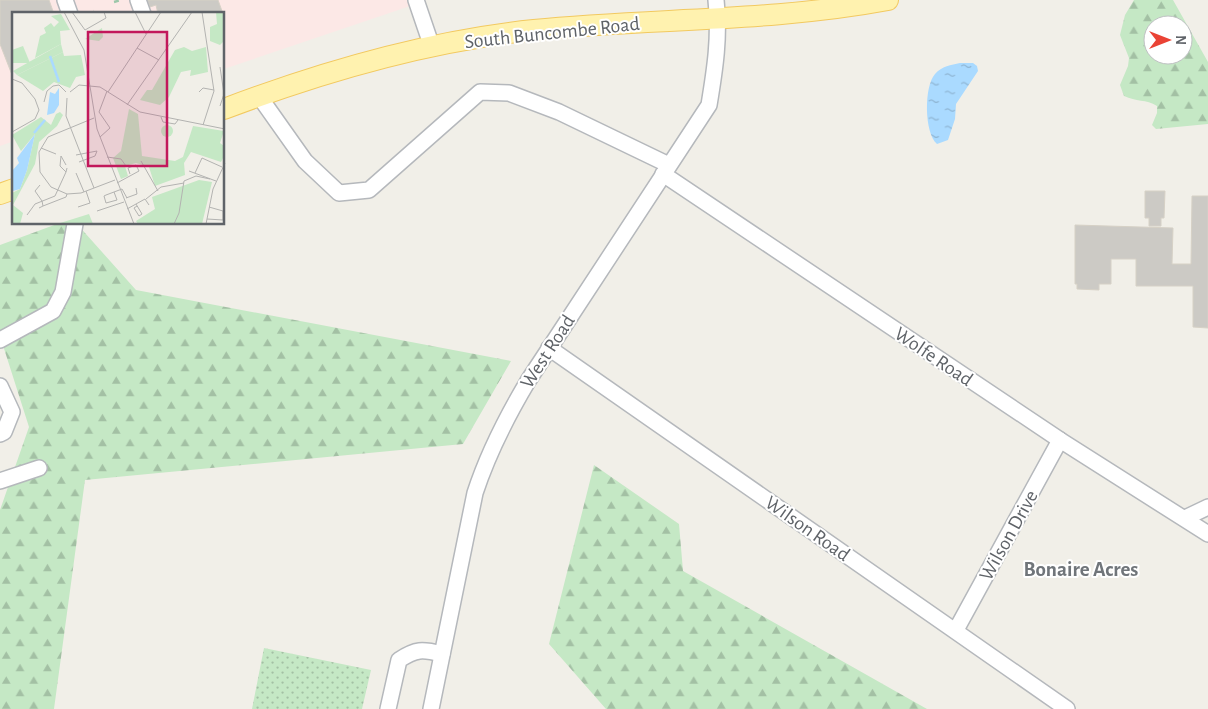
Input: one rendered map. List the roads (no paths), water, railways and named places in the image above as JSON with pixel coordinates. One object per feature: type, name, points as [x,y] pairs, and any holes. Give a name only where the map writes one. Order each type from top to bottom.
[{"type":"main road","name":"South Buncombe Road","points":[[225,109],[353,65],[432,47],[534,30],[718,20],[813,12],[888,0]]},
{"type":"main road","points":[[0,194],[12,190]]},
{"type":"street","points":[[65,0],[69,12]]},
{"type":"street","points":[[138,0],[143,12]]},
{"type":"street","points":[[416,0],[432,47]]},
{"type":"street","points":[[716,0],[718,20]]},
{"type":"street","points":[[718,20],[726,0]]},
{"type":"street","name":"West Road","points":[[431,709],[475,493],[485,460],[500,427],[549,348],[709,105],[717,55],[718,20]]},
{"type":"street","name":"Wolfe Road","points":[[258,96],[305,161],[339,193],[369,190],[480,92],[509,93],[559,112],[666,170],[1060,440],[1208,534]]},
{"type":"street","points":[[0,340],[53,311],[63,292],[75,225]]},
{"type":"street","name":"Wilson Road","points":[[549,348],[1067,709]]},
{"type":"street","points":[[0,386],[12,412],[4,432],[0,434]]},
{"type":"street","name":"Wilson Drive","points":[[956,630],[1060,440]]},
{"type":"street","points":[[0,480],[39,468]]},
{"type":"street","points":[[1185,518],[1208,507]]},
{"type":"street","points":[[388,709],[399,660],[412,651],[426,650],[442,654]]},
{"type":"water","points":[[960,63],[973,63],[977,66],[978,71],[956,104],[955,119],[948,140],[937,144],[930,130],[928,120],[927,99],[931,80],[941,69]]},
{"type":"district","name":"Bonaire Acres","points":[[1081,569]]}]
